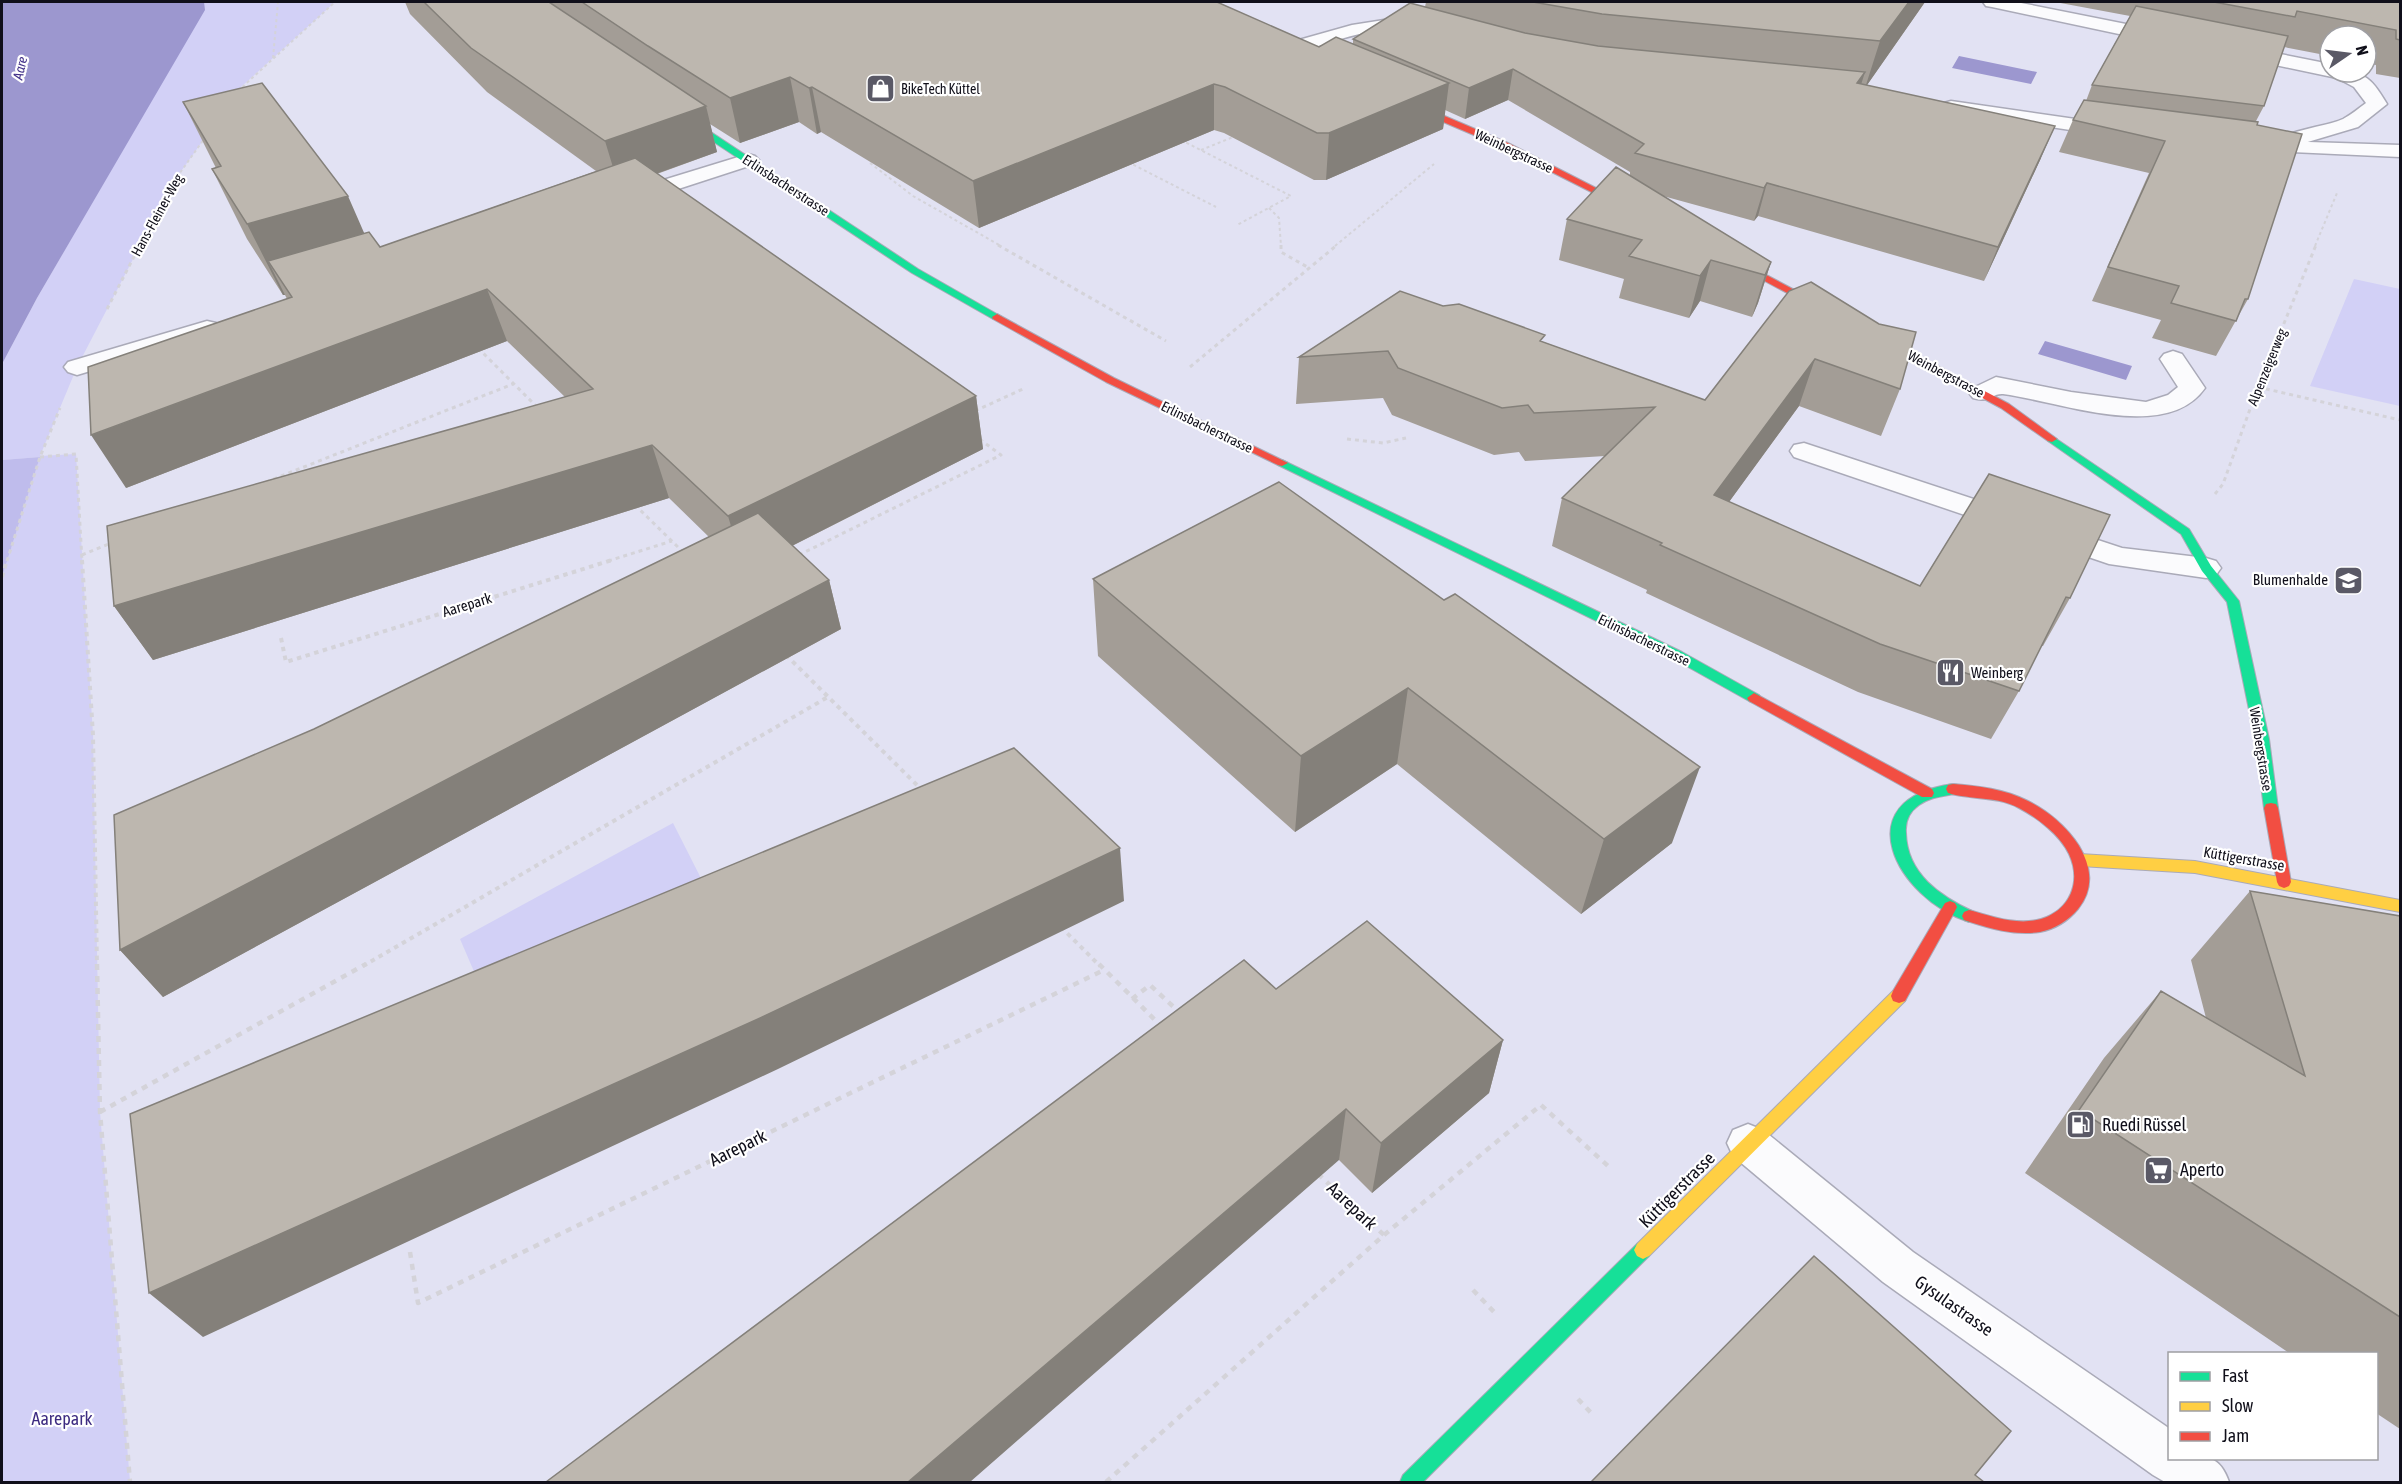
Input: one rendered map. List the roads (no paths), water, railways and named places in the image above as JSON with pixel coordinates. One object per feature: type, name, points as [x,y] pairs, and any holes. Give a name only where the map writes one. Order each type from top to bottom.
[{"type":"main road","points":[[1283,46],[1307,58]]},
{"type":"main road","name":"Weinbergstrasse","points":[[1395,98],[1474,131],[1649,218]]},
{"type":"main road","name":"Erlinsbacherstrasse","points":[[660,103],[915,271],[1078,362],[1150,400],[1677,655],[1927,793]]},
{"type":"main road","name":"Weinbergstrasse","points":[[1711,249],[2005,406],[2185,532],[2206,568],[2233,601],[2262,739],[2273,827],[2284,882]]},
{"type":"main road","points":[[1953,789],[1983,791],[2013,801],[2042,816],[2064,837],[2080,860],[2085,882],[2079,902],[2065,917],[2041,926],[2011,927],[1980,921],[1950,907],[1924,888],[1906,866],[1896,843],[1897,822],[1908,805],[1927,793],[1953,789]]},
{"type":"main road","name":"Küttigerstrasse","points":[[2080,860],[2195,867],[2284,882],[2400,906]]},
{"type":"main road","name":"Küttigerstrasse","points":[[1410,1482],[1748,1143],[1902,993],[1950,907]]},
{"type":"street","points":[[1992,2],[2180,41]]},
{"type":"street","points":[[1283,46],[1374,25],[1401,24],[1438,33]]},
{"type":"street","points":[[2214,47],[2318,68]]},
{"type":"street","points":[[2278,148],[2294,140],[2350,123],[2377,104],[2362,84]]},
{"type":"street","points":[[1930,104],[2139,134]]},
{"type":"street","points":[[2230,145],[2400,151]]},
{"type":"street","points":[[603,206],[748,160]]},
{"type":"street","points":[[77,367],[222,323]]},
{"type":"street","points":[[1982,393],[1996,385],[2071,400],[2147,410],[2177,401],[2192,388],[2173,359]]},
{"type":"street","points":[[1804,451],[2119,557],[2206,568]]},
{"type":"street","name":"Gysulastrasse","points":[[1748,1143],[1898,1267],[2168,1457]]},
{"type":"street","name":"Gysulastrasse","points":[[2173,1460],[2205,1482]]},
{"type":"water","name":"Aare","points":[[2,2],[204,2],[205,10],[37,298],[2,364]]},
{"type":"water","points":[[1959,56],[2037,72],[2031,84],[1952,68]]},
{"type":"water","points":[[2045,341],[2132,366],[2126,380],[2038,354]]},
{"type":"place","name":"BikeTech Küttel","points":[[880,89]]},
{"type":"place","name":"Blumenhalde","points":[[2349,580]]},
{"type":"place","name":"Weinberg","points":[[1950,673]]},
{"type":"place","name":"Ruedi Rüssel","points":[[2081,1125]]},
{"type":"place","name":"Aperto","points":[[2159,1170]]},
{"type":"park label","name":"Aarepark","points":[[62,1419]]}]
